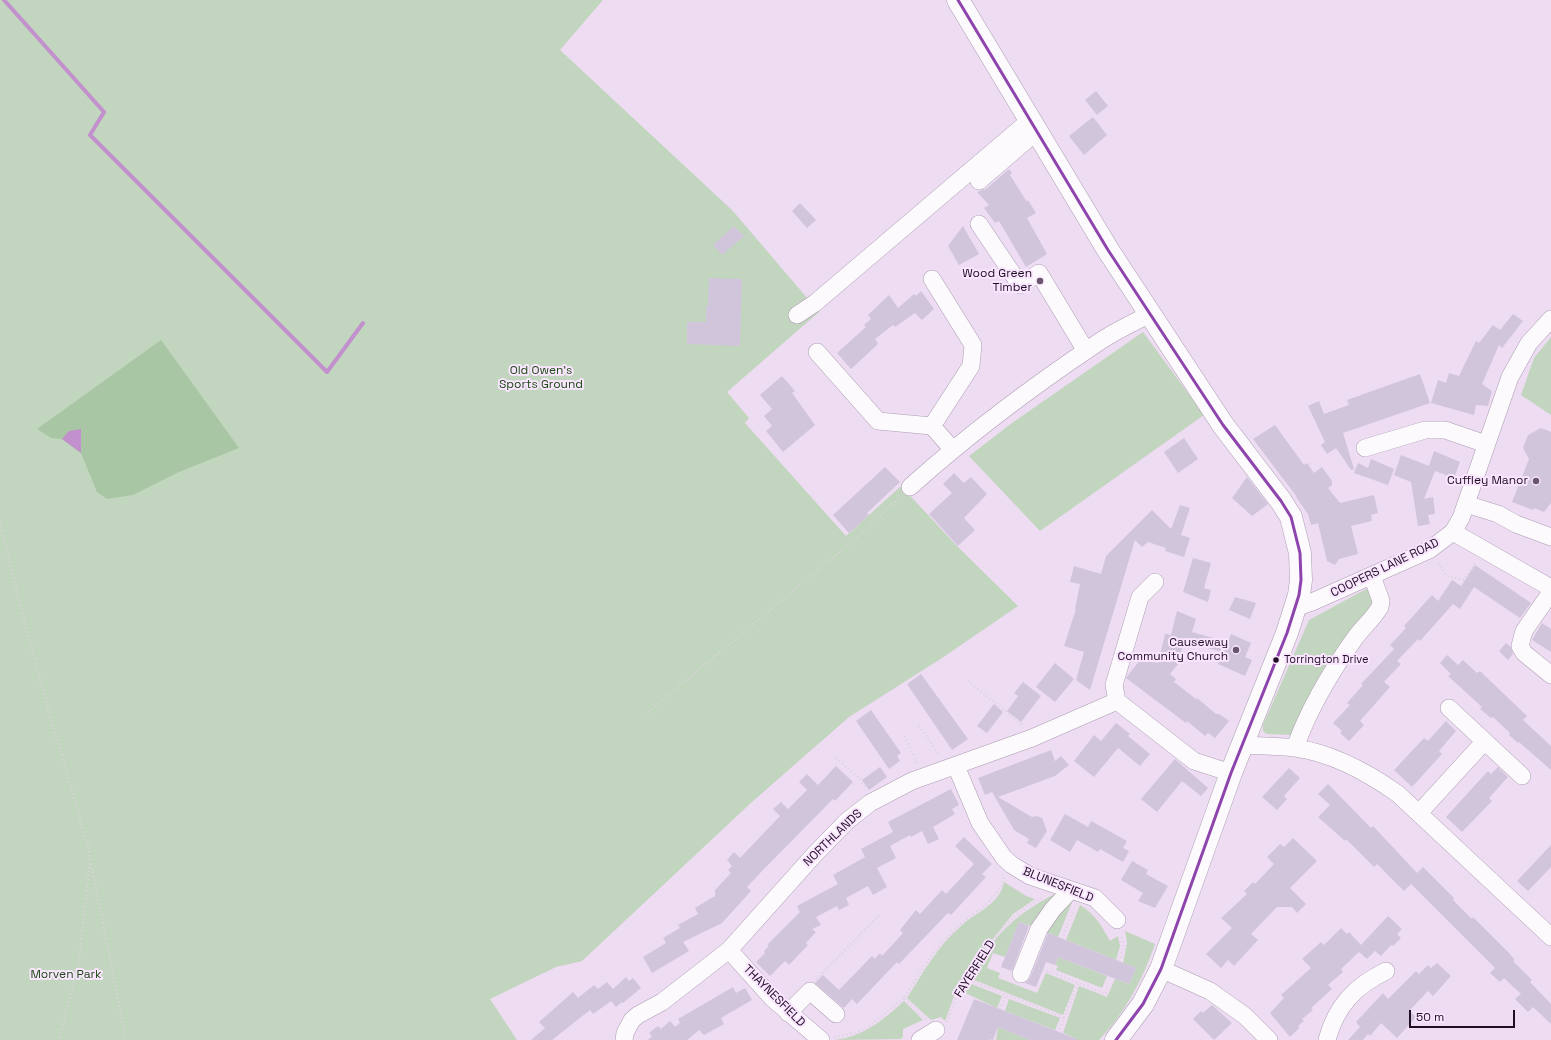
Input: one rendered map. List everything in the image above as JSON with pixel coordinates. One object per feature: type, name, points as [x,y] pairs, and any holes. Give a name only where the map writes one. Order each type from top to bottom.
[{"type":"main road","points":[[958,0],[1033,126],[1150,314],[1223,425],[1281,501],[1291,517],[1300,553],[1301,580],[1295,608],[1287,633],[1231,773],[1161,969],[1140,1009],[1116,1040]]},
{"type":"street","points":[[979,181],[1033,126]]},
{"type":"street","points":[[797,315],[815,303],[1033,126]]},
{"type":"street","points":[[979,224],[1020,285],[1039,273],[1086,351]]},
{"type":"street","points":[[932,278],[973,345],[971,366],[932,426]]},
{"type":"street","points":[[910,487],[953,450],[1008,407],[1100,341],[1150,314]]},
{"type":"street","name":"COOPERS LANE ROAD","points":[[1295,608],[1312,602],[1429,550],[1453,532],[1461,518],[1510,377],[1529,343],[1551,319]]},
{"type":"street","points":[[817,352],[878,421],[932,426],[953,450]]},
{"type":"street","points":[[1365,448],[1425,430],[1445,430],[1486,444]]},
{"type":"street","points":[[1466,504],[1498,514],[1516,524],[1550,536]]},
{"type":"street","points":[[1453,532],[1551,588]]},
{"type":"street","points":[[1295,748],[1304,722],[1317,696],[1339,661],[1380,607],[1381,601],[1372,576]]},
{"type":"street","points":[[1155,582],[1140,598],[1114,685],[1117,701],[1194,760],[1231,773]]},
{"type":"street","points":[[1551,592],[1524,631],[1520,646],[1524,653],[1551,675]]},
{"type":"street","name":"NORTHLANDS","points":[[624,1040],[628,1025],[638,1015],[662,1002],[729,950],[815,854],[847,821],[875,800],[923,776],[1032,738],[1117,701]]},
{"type":"street","points":[[1449,708],[1522,776]]},
{"type":"street","points":[[1419,813],[1484,742]]},
{"type":"street","points":[[1242,745],[1295,748],[1318,753],[1361,770],[1398,794],[1549,931]]},
{"type":"street","name":"BLUNESFIELD","points":[[952,767],[980,823],[1004,858],[1012,865],[1030,876],[1095,898],[1117,920]]},
{"type":"street","points":[[1021,974],[1039,929],[1053,909],[1071,890]]},
{"type":"street","name":"THAYNESFIELD","points":[[729,950],[788,1013],[821,1040]]},
{"type":"street","points":[[1161,969],[1210,991],[1246,1016],[1269,1040]]},
{"type":"street","points":[[1327,1040],[1338,1013],[1353,993],[1365,982],[1386,971]]},
{"type":"street","points":[[788,1013],[810,991],[836,1014]]},
{"type":"street","points":[[920,1040],[936,1030]]},
{"type":"path","points":[[642,717],[847,546],[910,487]]},
{"type":"path","points":[[0,523],[39,677],[89,850],[126,1040]]},
{"type":"path","points":[[1439,563],[1445,575],[1464,580],[1483,549]]},
{"type":"path","points":[[968,681],[1027,728],[1032,738]]},
{"type":"path","points":[[919,726],[952,767]]},
{"type":"path","points":[[905,736],[923,776]]},
{"type":"path","points":[[836,758],[861,780],[875,800]]},
{"type":"path","points":[[59,1040],[79,962],[90,861]]},
{"type":"path","points":[[831,1040],[866,1029],[904,998],[933,953],[958,926],[987,904],[1001,887],[1003,879],[1012,865]]},
{"type":"path","points":[[1062,939],[1071,890]]},
{"type":"path","name":"FAYERFIELD","points":[[936,1030],[946,1024],[964,981],[970,980],[976,965],[1002,928],[1031,904],[1071,890]]},
{"type":"path","points":[[810,991],[814,982],[881,913]]},
{"type":"path","points":[[1117,920],[1124,948],[1120,961]]},
{"type":"path","points":[[1053,964],[1050,972],[1105,994],[1109,986]]},
{"type":"path","points":[[970,980],[1064,1018]]},
{"type":"path","points":[[1059,1032],[1078,983]]},
{"type":"path","points":[[1000,1009],[1006,995]]},
{"type":"path","points":[[904,998],[936,1030]]},
{"type":"path","points":[[990,1040],[992,1034]]},
{"type":"green space","points":[[0,0],[603,0],[560,50],[733,211],[819,312],[727,392],[749,418],[745,423],[846,536],[901,486],[958,547],[1018,606],[942,658],[849,717],[753,801],[582,961],[556,967],[490,999],[517,1040],[0,1040]]},
{"type":"green space","points":[[1143,332],[1204,415],[1040,531],[969,456],[1012,423]]},
{"type":"green space","points":[[1551,337],[1551,415],[1521,395],[1534,358]]},
{"type":"green space","points":[[161,340],[239,448],[179,472],[133,495],[107,499],[97,492],[81,453],[62,439],[51,438],[37,429]]},
{"type":"green space","points":[[1368,588],[1376,602],[1292,735],[1267,734],[1263,731],[1263,725],[1309,620]]},
{"type":"green space","points":[[1004,882],[1026,896],[1035,899],[1013,914],[984,950],[969,977],[963,980],[954,996],[945,1021],[941,1017],[931,1020],[907,998],[944,943],[966,922],[992,903],[1002,890]]},
{"type":"green space","points":[[1055,894],[1058,894],[1051,905],[1030,926],[1019,922],[1005,957],[993,953],[987,968],[1000,973],[998,978],[1037,993],[1046,973],[1075,985],[1063,1015],[972,979],[979,964],[995,939],[1028,910]]},
{"type":"green space","points":[[1073,900],[1058,937],[1046,932],[1049,922]]},
{"type":"green space","points":[[1080,905],[1097,920],[1110,941],[1118,936],[1120,946],[1116,960],[1066,940]]},
{"type":"green space","points":[[1125,931],[1155,944],[1145,970],[1125,1007],[1099,1040],[1075,1040],[1075,1038],[1063,1033],[1079,986],[1107,997],[1115,979],[1129,984],[1136,968],[1123,963],[1127,943]]},
{"type":"green space","points":[[1058,957],[1107,976],[1102,988],[1056,970],[1058,966],[1055,965]]},
{"type":"green space","points":[[969,983],[1002,996],[997,1008],[961,991],[965,984]]},
{"type":"green space","points":[[1009,999],[1060,1018],[1055,1030],[1005,1011]]},
{"type":"green space","points":[[904,1001],[923,1020],[903,1029],[903,1037],[901,1039],[835,1040],[864,1031],[888,1015]]},
{"type":"green space","points":[[998,1027],[1030,1040],[996,1040]]},
{"type":"shaded area","points":[[81,429],[81,453],[62,439],[69,431]]},
{"type":"building","points":[[1096,91],[1108,106],[1097,115],[1085,100]]},
{"type":"building","points":[[1093,117],[1107,135],[1084,155],[1069,136]]},
{"type":"building","points":[[1009,169],[1012,173],[1010,175],[1027,202],[1028,200],[1036,213],[1027,218],[1047,254],[1026,267],[999,221],[995,223],[984,208],[989,205],[977,192],[986,189]]},
{"type":"building","points":[[800,203],[816,220],[807,228],[792,211]]},
{"type":"building","points":[[734,226],[744,236],[722,255],[713,245]]},
{"type":"building","points":[[963,226],[979,254],[959,265],[948,246]]},
{"type":"building","points":[[709,278],[742,279],[740,346],[687,344],[687,322],[706,322]]},
{"type":"building","points":[[921,291],[934,309],[922,320],[915,313],[895,327],[893,325],[875,339],[878,344],[851,369],[837,353],[866,327],[864,325],[871,319],[868,315],[889,295],[898,308],[914,294],[916,296]]},
{"type":"building","points":[[1513,314],[1523,321],[1502,348],[1499,345],[1482,384],[1492,391],[1488,406],[1476,405],[1474,415],[1431,403],[1438,380],[1446,383],[1449,373],[1459,376],[1476,341],[1479,343],[1493,325],[1500,330]]},
{"type":"building","points":[[1420,374],[1430,403],[1343,433],[1354,469],[1351,470],[1336,448],[1327,454],[1321,445],[1325,442],[1308,406],[1319,401],[1324,414],[1349,405],[1347,400]]},
{"type":"building","points":[[782,376],[795,391],[792,393],[815,425],[783,452],[766,431],[772,426],[764,416],[772,409],[760,395]]},
{"type":"building","points":[[1275,425],[1304,465],[1307,463],[1314,473],[1322,467],[1332,481],[1332,485],[1328,488],[1340,503],[1374,495],[1378,513],[1371,515],[1372,521],[1351,526],[1358,554],[1339,559],[1335,565],[1327,561],[1318,523],[1311,525],[1308,514],[1297,497],[1253,439]]},
{"type":"building","name":"Cuffley Manor","points":[[1541,428],[1551,432],[1551,503],[1544,512],[1534,508],[1533,510],[1512,502],[1529,459],[1523,448],[1528,435]]},
{"type":"building","points":[[1184,438],[1198,459],[1178,473],[1164,452]]},
{"type":"building","points":[[1434,451],[1460,462],[1454,478],[1435,471],[1424,499],[1433,497],[1435,514],[1428,515],[1430,524],[1418,526],[1411,482],[1394,475],[1401,455],[1429,466]]},
{"type":"building","points":[[1371,459],[1394,469],[1388,485],[1354,473],[1358,463],[1368,468]]},
{"type":"building","points":[[885,467],[900,482],[867,513],[869,515],[849,533],[833,515]]},
{"type":"building","points":[[954,473],[964,483],[971,477],[987,494],[964,518],[975,530],[958,546],[929,514],[952,493],[943,484]]},
{"type":"building","points":[[1247,477],[1268,504],[1252,516],[1232,498]]},
{"type":"building","points":[[1180,505],[1190,508],[1181,535],[1190,538],[1184,557],[1165,551],[1166,548],[1148,542],[1142,547],[1135,540],[1090,690],[1076,680],[1084,652],[1064,646],[1076,609],[1080,584],[1070,582],[1074,566],[1101,574],[1106,556],[1152,510],[1171,529]]},
{"type":"building","points":[[1193,558],[1211,563],[1204,588],[1211,590],[1208,602],[1183,592]]},
{"type":"building","points":[[1475,565],[1531,603],[1520,618],[1474,587],[1460,609],[1453,604],[1420,641],[1418,639],[1397,661],[1401,664],[1384,682],[1390,687],[1360,721],[1364,725],[1349,741],[1340,733],[1342,731],[1333,723],[1350,705],[1347,703],[1363,685],[1361,684],[1394,649],[1390,645],[1406,628],[1404,626],[1432,595],[1438,601],[1452,580],[1461,586]]},
{"type":"building","points":[[1235,597],[1256,603],[1250,619],[1229,610]]},
{"type":"building","points":[[1177,611],[1196,619],[1192,632],[1228,642],[1231,634],[1251,643],[1245,657],[1252,660],[1245,676],[1218,664],[1223,652],[1183,642],[1179,663],[1170,674],[1176,679],[1174,682],[1196,699],[1197,698],[1216,714],[1219,714],[1229,721],[1215,738],[1208,733],[1205,736],[1187,721],[1186,723],[1126,678],[1140,660],[1158,663],[1165,634],[1171,635]]},
{"type":"building","points":[[1542,623],[1551,629],[1551,652],[1532,640]]},
{"type":"building","points":[[1506,643],[1511,647],[1513,654],[1508,660],[1499,651]]},
{"type":"building","points":[[1447,655],[1458,665],[1463,660],[1477,673],[1480,671],[1527,716],[1523,720],[1551,746],[1551,770],[1509,735],[1510,733],[1493,717],[1491,718],[1480,709],[1482,707],[1448,676],[1451,674],[1440,663]]},
{"type":"building","points":[[1055,663],[1074,679],[1055,702],[1036,687]]},
{"type":"building","points":[[921,674],[968,739],[952,750],[907,684]]},
{"type":"building","points":[[1023,682],[1041,696],[1021,722],[1007,711],[1018,696],[1014,693]]},
{"type":"building","points":[[994,704],[1003,712],[987,733],[977,726]]},
{"type":"building","points":[[871,710],[901,753],[897,756],[900,761],[889,769],[856,721]]},
{"type":"building","points":[[1446,721],[1456,731],[1439,751],[1442,754],[1412,787],[1394,770],[1424,738],[1428,741]]},
{"type":"building","points":[[1116,723],[1130,734],[1128,736],[1150,754],[1140,766],[1118,748],[1094,777],[1074,761],[1094,735],[1101,741]]},
{"type":"building","points":[[1051,750],[1055,761],[1061,756],[1069,765],[1055,776],[998,797],[1032,817],[1037,816],[1042,818],[1047,831],[1036,848],[1027,843],[1029,839],[1014,830],[992,792],[985,795],[978,778]]},
{"type":"building","points":[[1175,759],[1208,788],[1201,796],[1182,781],[1157,812],[1141,799]]},
{"type":"building","points":[[836,766],[853,782],[835,801],[833,799],[747,887],[751,891],[722,923],[683,942],[689,951],[652,973],[643,957],[666,943],[663,938],[680,928],[678,925],[698,914],[695,908],[715,896],[715,890],[731,873],[728,870],[732,866],[727,860],[734,852],[740,858],[780,816],[773,809],[781,802],[788,809],[807,790],[799,782],[807,774],[818,785]]},
{"type":"building","points":[[880,767],[887,777],[869,790],[862,780]]},
{"type":"building","points":[[1498,767],[1508,777],[1489,798],[1492,801],[1462,832],[1446,817],[1488,771],[1491,774]]},
{"type":"building","points":[[1289,768],[1300,778],[1284,796],[1287,799],[1277,810],[1262,797]]},
{"type":"building","points":[[1328,784],[1371,828],[1373,826],[1417,873],[1423,867],[1454,898],[1453,900],[1472,919],[1473,917],[1509,953],[1515,960],[1513,961],[1532,980],[1530,982],[1551,1004],[1551,1024],[1533,1007],[1528,1012],[1515,999],[1521,994],[1504,978],[1500,982],[1490,973],[1495,968],[1411,884],[1404,891],[1377,864],[1374,867],[1346,839],[1345,841],[1318,817],[1330,805],[1318,794]]},
{"type":"building","points":[[951,789],[959,805],[952,809],[955,814],[933,827],[939,839],[928,844],[922,831],[911,837],[910,835],[890,846],[896,858],[877,868],[887,887],[873,895],[868,886],[846,898],[849,905],[839,910],[837,906],[816,917],[821,925],[812,929],[816,932],[806,943],[808,945],[789,965],[785,961],[770,976],[756,962],[765,953],[764,951],[769,946],[767,945],[800,912],[797,906],[838,884],[833,875],[865,857],[861,849],[893,832],[888,822]]},
{"type":"building","points":[[1065,814],[1088,827],[1091,821],[1127,841],[1123,848],[1129,851],[1123,862],[1100,849],[1098,852],[1077,840],[1070,852],[1050,840]]},
{"type":"building","points":[[964,837],[992,864],[982,874],[986,877],[951,915],[948,913],[899,964],[897,962],[857,1004],[852,999],[844,1008],[815,983],[823,975],[839,990],[872,956],[875,959],[880,953],[882,956],[903,933],[900,930],[916,910],[920,914],[942,890],[946,894],[974,864],[955,846]]},
{"type":"building","points":[[1293,838],[1317,861],[1290,888],[1306,904],[1297,913],[1292,907],[1277,907],[1251,934],[1258,940],[1234,966],[1228,960],[1221,968],[1206,954],[1232,928],[1221,918],[1247,894],[1244,891],[1253,882],[1255,884],[1274,864],[1267,857],[1280,844],[1284,847]]},
{"type":"building","points":[[1551,845],[1551,867],[1528,891],[1517,881]]},
{"type":"building","points":[[1132,861],[1148,870],[1146,874],[1168,886],[1155,908],[1138,901],[1143,893],[1121,880]]},
{"type":"building","points":[[1388,916],[1402,929],[1397,934],[1401,938],[1393,946],[1391,945],[1381,956],[1375,951],[1367,959],[1359,952],[1341,969],[1343,972],[1328,985],[1332,989],[1311,1008],[1313,1010],[1302,1019],[1304,1021],[1298,1026],[1299,1028],[1290,1037],[1270,1013],[1284,998],[1281,995],[1311,968],[1302,959],[1321,942],[1324,945],[1341,928],[1347,934],[1349,932],[1361,945]]},
{"type":"building","points":[[1019,922],[1029,926],[1012,971],[1001,967]]},
{"type":"building","points":[[1048,933],[1136,968],[1129,984],[1058,957],[1055,965],[1046,962],[1036,987],[1025,983],[1030,978]]},
{"type":"building","points":[[1437,963],[1451,976],[1433,996],[1428,991],[1409,1011],[1416,1017],[1397,1038],[1381,1023],[1370,1036],[1368,1034],[1363,1040],[1348,1040],[1360,1027],[1356,1022],[1383,993],[1388,999],[1416,971],[1419,974],[1428,965],[1431,968]]},
{"type":"building","points":[[626,977],[629,981],[633,978],[641,988],[623,1003],[622,1002],[616,1007],[611,1001],[593,1014],[590,1010],[552,1040],[531,1040],[545,1028],[539,1022],[573,992],[578,998],[594,985],[598,989],[607,982],[613,989]]},
{"type":"building","points":[[733,987],[736,993],[745,988],[752,1000],[721,1018],[724,1024],[704,1035],[699,1030],[687,1040],[648,1040],[652,1036],[649,1033],[658,1026],[661,1029],[670,1021],[675,1027],[680,1023],[678,1019]]},
{"type":"building","points":[[974,999],[1077,1040],[1030,1040],[998,1027],[993,1040],[957,1040]]},
{"type":"building","points":[[1212,1005],[1232,1023],[1214,1040],[1193,1019],[1201,1011],[1203,1013]]},
{"type":"waterway","points":[[4,0],[104,112],[90,135],[327,372],[363,323]]},
{"type":"transit line","points":[[958,0],[1108,250],[1223,425],[1281,501],[1291,517],[1300,553],[1301,580],[1299,595],[1287,633],[1231,773],[1161,969],[1143,1004],[1116,1040]]},
{"type":"place","name":"Wood Green Timber","points":[[1040,281]]},
{"type":"place","name":"Cuffley Manor","points":[[1536,481]]},
{"type":"place","name":"Causeway Community Church","points":[[1236,650]]},
{"type":"place","name":"Torrington Drive","points":[[1276,660]]},
{"type":"park label","name":"Old Owen's Sports Ground","points":[[541,378]]},
{"type":"park label","name":"Morven Park","points":[[66,975]]}]
